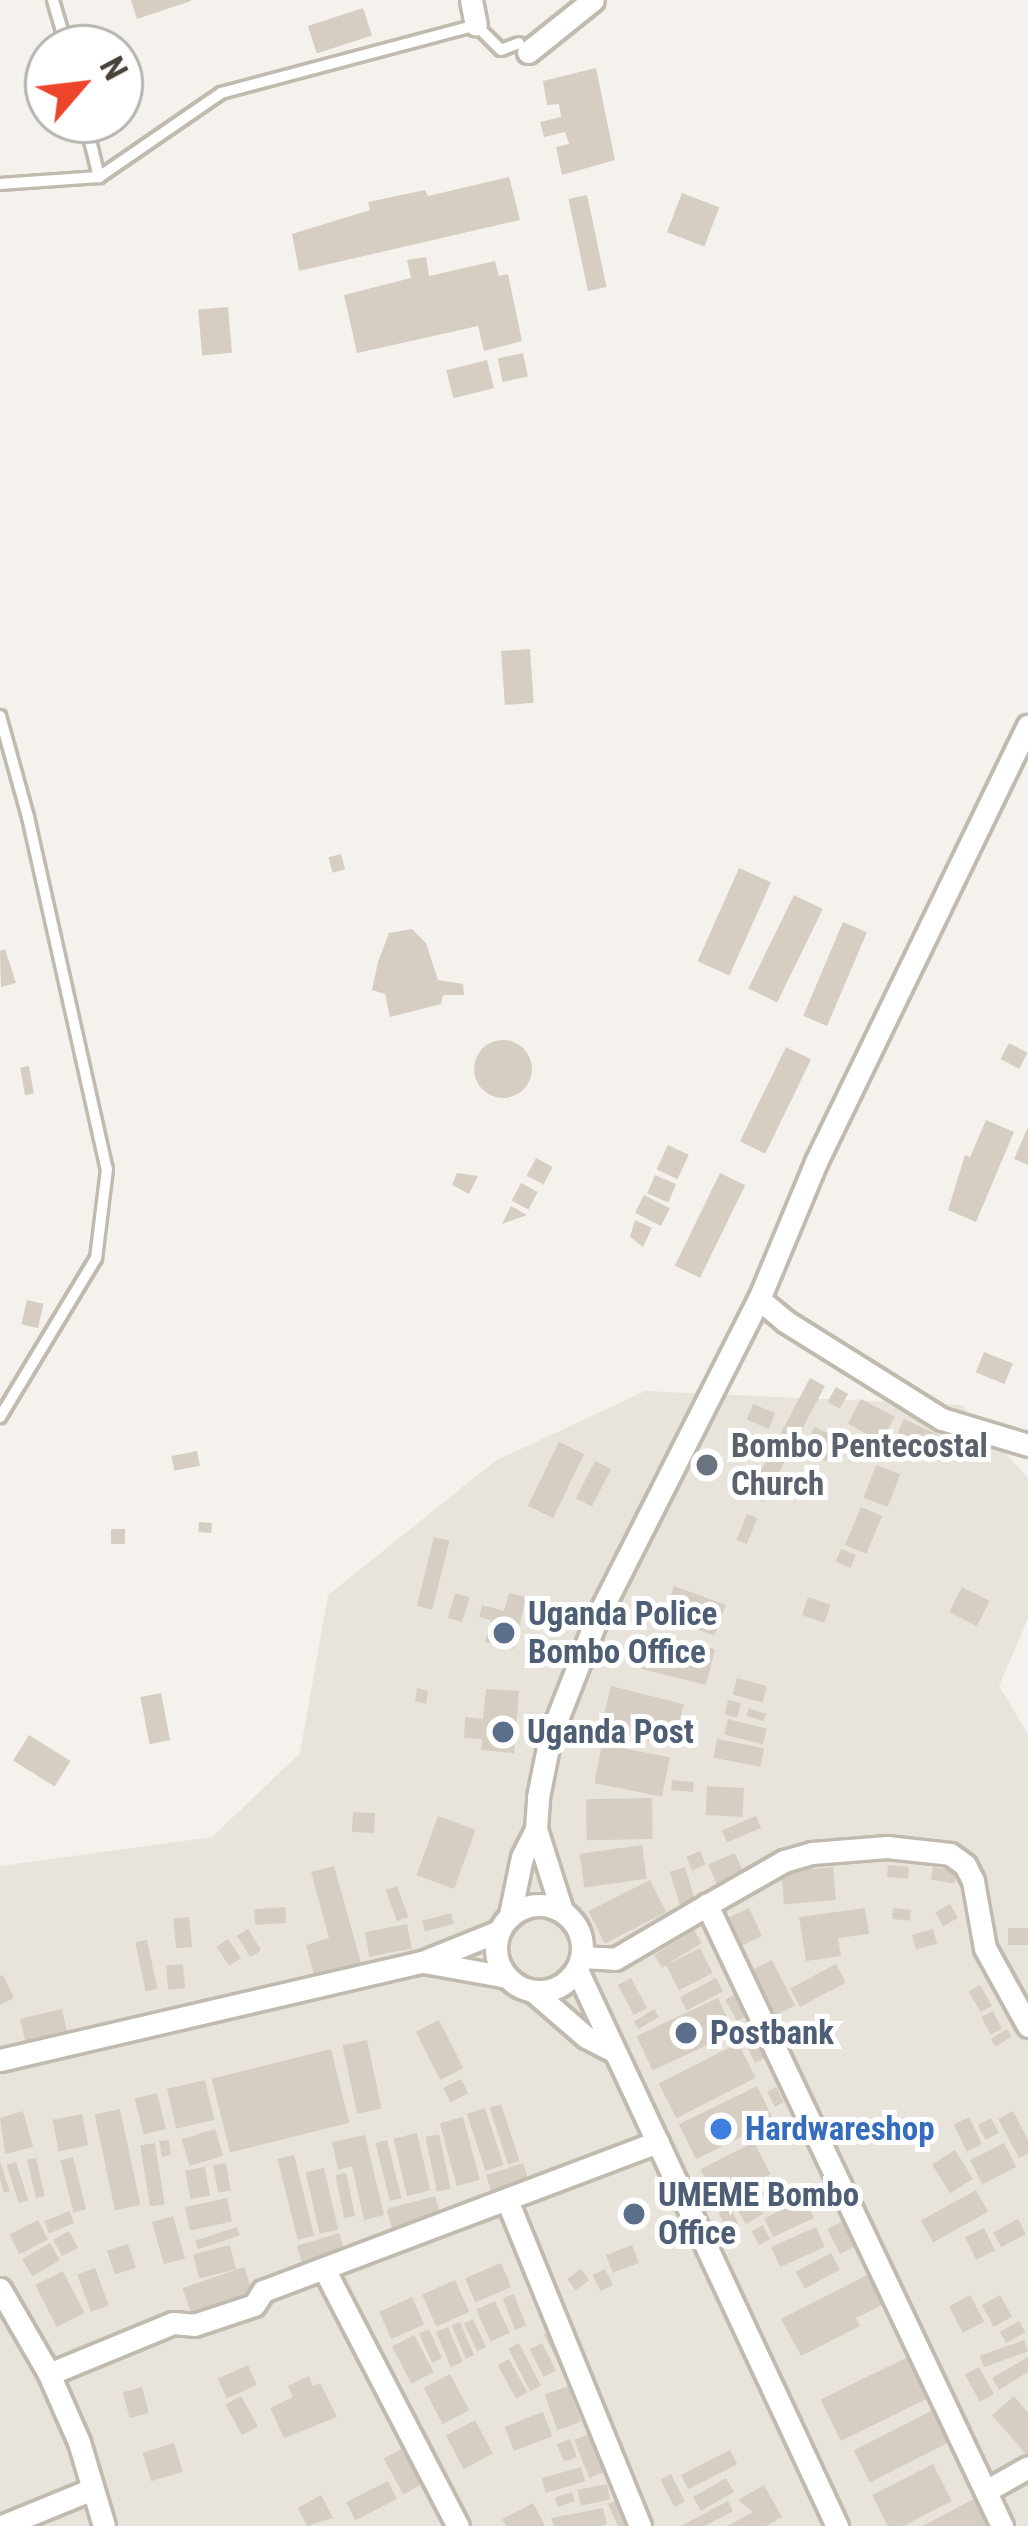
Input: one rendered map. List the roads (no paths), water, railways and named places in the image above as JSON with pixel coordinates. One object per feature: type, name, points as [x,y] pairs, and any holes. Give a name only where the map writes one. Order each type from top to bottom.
[{"type":"street","points":[[471,0],[476,26]]},
{"type":"street","points":[[523,48],[592,0]]},
{"type":"street","points":[[506,1977],[498,1963],[504,1923],[522,1857],[536,1829],[550,1737],[596,1620],[759,1299],[815,1162],[1028,726]]},
{"type":"street","points":[[759,1299],[784,1321],[942,1419],[1028,1445]]},
{"type":"street","points":[[536,1829],[562,1911],[579,1931],[579,1963],[614,2051],[836,2526]]},
{"type":"street","points":[[533,1991],[558,1987],[579,1963],[615,1959],[769,1869],[812,1853],[886,1846],[950,1854],[973,1881],[985,1948],[1028,2026]]},
{"type":"street","points":[[0,2060],[352,1974],[422,1962],[536,1904],[562,1911]]},
{"type":"street","points":[[707,1905],[1002,2526]]},
{"type":"street","points":[[422,1962],[506,1977],[533,1991],[586,2037],[614,2051]]},
{"type":"street","points":[[50,2374],[172,2323],[194,2325],[254,2306],[263,2290],[658,2142]]},
{"type":"street","points":[[507,2200],[640,2526]]},
{"type":"street","points":[[323,2269],[458,2526]]},
{"type":"street","points":[[0,2289],[50,2374],[104,2526]]},
{"type":"street","points":[[986,2491],[1028,2467]]},
{"type":"street","points":[[2,2526],[92,2488]]},
{"type":"lane","points":[[0,184],[99,177],[221,93],[476,26],[501,50],[523,48]]},
{"type":"lane","points":[[91,144],[99,177]]},
{"type":"lane","points":[[0,716],[107,1169],[96,1258],[0,1417]]},
{"type":"place","name":"Bombo Pentecostal Church","points":[[707,1465]]},
{"type":"place","name":"Uganda Police Bombo Office","points":[[504,1633]]},
{"type":"place","name":"Uganda Post","points":[[503,1732]]},
{"type":"place","name":"Postbank","points":[[686,2033]]},
{"type":"place","name":"Hardwareshop","points":[[721,2129]]},
{"type":"place","name":"UMEME Bombo Office","points":[[634,2214]]}]
